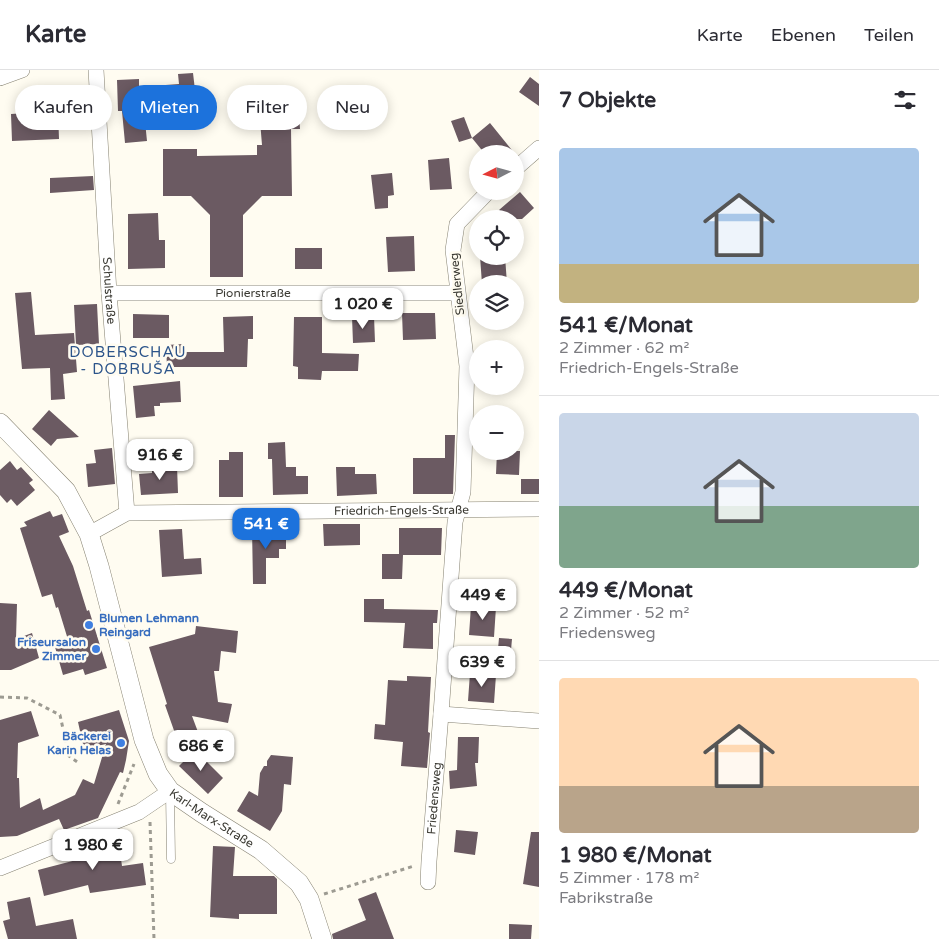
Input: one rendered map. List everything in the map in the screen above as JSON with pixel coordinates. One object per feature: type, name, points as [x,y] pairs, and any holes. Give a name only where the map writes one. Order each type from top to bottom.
[{"type":"street","points":[[0,78],[22,70]]},
{"type":"street","name":"Schulstraße","points":[[96,70],[109,292],[127,513]]},
{"type":"street","points":[[524,161],[539,148]]},
{"type":"street","name":"Siedlerweg","points":[[458,509],[463,492],[467,366],[453,250],[457,224],[480,200]]},
{"type":"street","name":"Pionierstraße","points":[[109,292],[457,293]]},
{"type":"street","name":"Karl-Marx-Straße","points":[[0,423],[66,491],[89,534],[144,740],[158,774],[170,791],[261,850],[299,883],[309,899],[322,939]]},
{"type":"street","name":"Friedensweg","points":[[428,882],[428,861],[455,522],[458,509]]},
{"type":"street","name":"Friedrich-Engels-Straße","points":[[89,534],[127,513],[539,509]]},
{"type":"street","points":[[441,714],[539,721]]},
{"type":"street","points":[[0,868],[109,825],[150,806],[170,791]]},
{"type":"lane","points":[[170,791],[171,859]]},
{"type":"path","points":[[0,697],[27,698],[60,715],[69,756],[80,764]]},
{"type":"path","points":[[109,825],[144,740]]},
{"type":"path","points":[[150,806],[154,939]]},
{"type":"path","points":[[309,899],[428,861]]},
{"type":"building","points":[[193,73],[194,85],[166,85],[179,84],[178,74]]},
{"type":"building","points":[[530,77],[539,84],[539,106],[519,92]]},
{"type":"building","points":[[139,79],[139,85],[122,85],[122,111],[118,111],[117,80]]},
{"type":"building","points":[[11,114],[15,114],[15,130],[59,130],[59,139],[12,141]]},
{"type":"building","points":[[464,117],[472,138],[459,142],[451,121]]},
{"type":"building","points":[[490,123],[508,145],[478,145],[472,138]]},
{"type":"building","points":[[124,130],[146,130],[147,141],[125,143]]},
{"type":"building","points":[[261,130],[291,130],[292,196],[262,196],[243,215],[243,277],[210,277],[210,215],[191,196],[163,196],[163,149],[197,149],[197,156],[257,155],[257,145],[262,145]]},
{"type":"building","points":[[449,158],[452,189],[430,190],[428,160]]},
{"type":"building","points":[[392,173],[394,195],[388,196],[388,208],[375,209],[371,175]]},
{"type":"building","points":[[93,176],[94,190],[50,193],[50,178]]},
{"type":"building","points":[[524,197],[534,208],[524,217],[524,210],[499,210],[511,200],[524,200]]},
{"type":"building","points":[[158,213],[159,240],[165,240],[165,268],[128,269],[128,214]]},
{"type":"building","points":[[414,236],[415,271],[388,272],[386,237]]},
{"type":"building","points":[[295,248],[322,248],[322,269],[295,269]]},
{"type":"building","points":[[481,265],[506,265],[506,275],[481,275]]},
{"type":"building","points":[[31,292],[35,335],[74,333],[77,372],[63,374],[65,399],[51,400],[50,368],[22,369],[15,293]]},
{"type":"building","points":[[97,304],[99,344],[76,345],[74,305]]},
{"type":"building","points":[[402,313],[435,313],[436,339],[403,340]]},
{"type":"building","points":[[133,314],[169,315],[169,338],[133,338]]},
{"type":"building","points":[[253,316],[253,339],[248,339],[247,367],[167,367],[166,345],[184,344],[184,352],[224,352],[223,317]]},
{"type":"building","points":[[374,316],[375,342],[353,343],[352,317]]},
{"type":"building","points":[[294,317],[322,317],[322,353],[359,354],[358,371],[322,371],[321,380],[298,379],[298,367],[293,366]]},
{"type":"building","points":[[180,381],[181,402],[160,403],[160,406],[154,406],[155,416],[136,418],[133,386]]},
{"type":"building","points":[[49,410],[79,437],[57,439],[51,446],[32,429]]},
{"type":"building","points":[[445,435],[455,435],[453,494],[413,494],[413,458],[445,458]]},
{"type":"building","points":[[191,442],[192,457],[173,458],[172,443]]},
{"type":"building","points":[[285,442],[286,467],[296,467],[296,476],[308,476],[308,494],[273,495],[272,459],[268,459],[268,443]]},
{"type":"building","points":[[112,448],[115,484],[88,487],[86,464],[96,463],[94,450]]},
{"type":"building","points":[[229,452],[243,452],[243,497],[219,497],[219,460],[229,460]]},
{"type":"building","points":[[497,460],[520,460],[519,475],[496,474]]},
{"type":"building","points":[[10,461],[17,470],[21,467],[33,480],[29,483],[35,490],[17,506],[11,499],[7,503],[0,495],[0,470]]},
{"type":"building","points":[[177,466],[178,493],[141,495],[139,474],[152,473],[152,468]]},
{"type":"building","points":[[336,467],[355,467],[355,474],[376,474],[377,494],[337,496]]},
{"type":"building","points":[[521,479],[539,479],[539,494],[521,494]]},
{"type":"building","points":[[50,511],[53,517],[62,514],[69,532],[59,536],[73,566],[87,611],[89,610],[107,668],[85,675],[83,669],[63,675],[55,647],[69,643],[52,594],[42,597],[20,528],[27,526],[24,522]]},
{"type":"building","points":[[323,524],[360,524],[360,545],[324,546]]},
{"type":"building","points":[[286,527],[286,549],[279,549],[279,558],[266,558],[266,584],[253,584],[252,528]]},
{"type":"building","points":[[399,528],[442,528],[441,555],[403,555],[402,579],[382,579],[382,554],[399,554]]},
{"type":"building","points":[[182,529],[184,559],[201,558],[202,574],[162,577],[159,530]]},
{"type":"building","points":[[364,599],[384,599],[384,609],[438,610],[437,623],[433,623],[433,649],[403,648],[405,623],[364,622]]},
{"type":"building","points":[[0,603],[17,604],[16,639],[32,633],[39,658],[11,670],[0,670]]},
{"type":"building","points":[[471,606],[496,607],[494,637],[469,635]]},
{"type":"building","points":[[196,626],[238,631],[236,653],[221,651],[219,671],[214,671],[218,702],[232,704],[228,723],[192,716],[198,732],[177,739],[165,705],[167,704],[149,647],[195,634]]},
{"type":"building","points":[[499,638],[512,639],[510,661],[497,660]]},
{"type":"building","points":[[470,673],[496,675],[494,703],[468,701]]},
{"type":"building","points":[[407,676],[431,677],[427,768],[401,766],[403,742],[374,739],[375,724],[385,725],[388,680],[407,681]]},
{"type":"building","points":[[119,710],[129,741],[126,760],[123,773],[120,772],[98,818],[64,830],[59,819],[17,836],[0,837],[0,720],[31,711],[39,736],[18,743],[17,778],[19,778],[20,808],[40,798],[43,810],[75,795],[83,779],[94,784],[106,744],[84,749],[78,722]]},
{"type":"building","points":[[458,737],[479,737],[478,763],[475,763],[477,786],[450,789],[449,771],[457,770]]},
{"type":"building","points":[[195,750],[223,778],[208,794],[179,766]]},
{"type":"building","points":[[271,755],[293,757],[291,785],[284,784],[282,811],[270,831],[237,811],[249,791],[258,796],[260,773],[264,766],[267,766],[267,761]]},
{"type":"building","points":[[456,830],[478,832],[475,855],[454,852]]},
{"type":"building","points":[[531,832],[539,832],[539,887],[523,884]]},
{"type":"building","points":[[118,839],[122,866],[143,863],[146,885],[90,893],[88,885],[44,896],[38,870],[84,858],[82,845]]},
{"type":"building","points":[[213,846],[235,847],[233,876],[274,876],[277,879],[277,914],[239,914],[239,919],[210,917]]},
{"type":"building","points":[[376,892],[394,939],[333,939],[332,934],[366,920],[358,899]]},
{"type":"building","points":[[30,897],[36,926],[73,919],[77,939],[8,939],[3,921],[10,919],[7,902]]},
{"type":"building","points":[[509,924],[532,925],[531,939],[509,939]]},
{"type":"place","name":"Blumen Lehmann Reingard","points":[[89,625]]},
{"type":"place","name":"Friseursalon Zimmer","points":[[96,649]]},
{"type":"place","name":"Bäckerei Karin Helas","points":[[121,743]]},
{"type":"district","name":"DOBERSCHAU - DOBRUŠA","points":[[128,360]]}]
